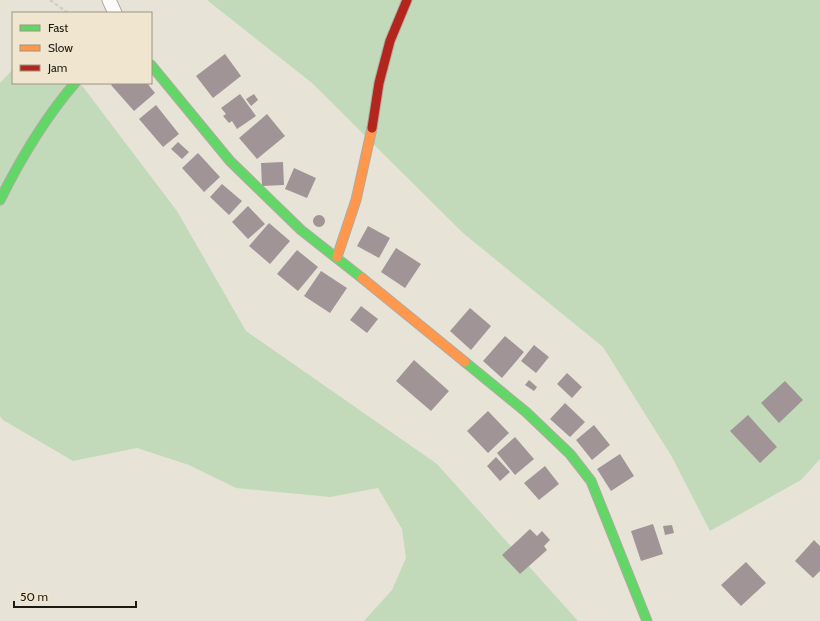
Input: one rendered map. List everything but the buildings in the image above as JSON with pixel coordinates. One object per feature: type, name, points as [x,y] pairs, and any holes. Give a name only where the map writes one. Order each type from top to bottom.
[{"type":"street","points":[[109,0],[115,12]]},
{"type":"street","points":[[337,257],[356,200],[374,121],[379,83],[390,42],[407,0]]},
{"type":"street","points":[[152,66],[230,161],[301,230],[337,257],[526,412],[570,454],[592,480],[647,621]]},
{"type":"street","points":[[0,200],[31,140],[50,113],[74,84]]},
{"type":"path","points":[[50,0],[67,12]]},
{"type":"green space","points":[[207,0],[820,0],[820,459],[801,480],[710,531],[672,457],[603,347],[463,233],[312,83]]},
{"type":"green space","points":[[12,70],[12,84],[81,84],[177,211],[246,331],[437,464],[578,621],[364,621],[392,590],[406,558],[402,529],[378,488],[330,497],[236,488],[189,465],[137,448],[73,461],[3,420],[0,416],[0,83]]},
{"type":"traffic: fast","points":[[152,66],[230,161],[301,230],[362,278]]},
{"type":"traffic: fast","points":[[0,200],[34,139],[74,84]]},
{"type":"traffic: fast","points":[[465,362],[526,412],[570,454],[591,481],[647,621]]},
{"type":"traffic: slow","points":[[337,257],[356,200],[372,128]]},
{"type":"traffic: slow","points":[[362,278],[465,362]]},
{"type":"traffic: jam","points":[[372,128],[379,83],[390,41],[407,0]]}]
